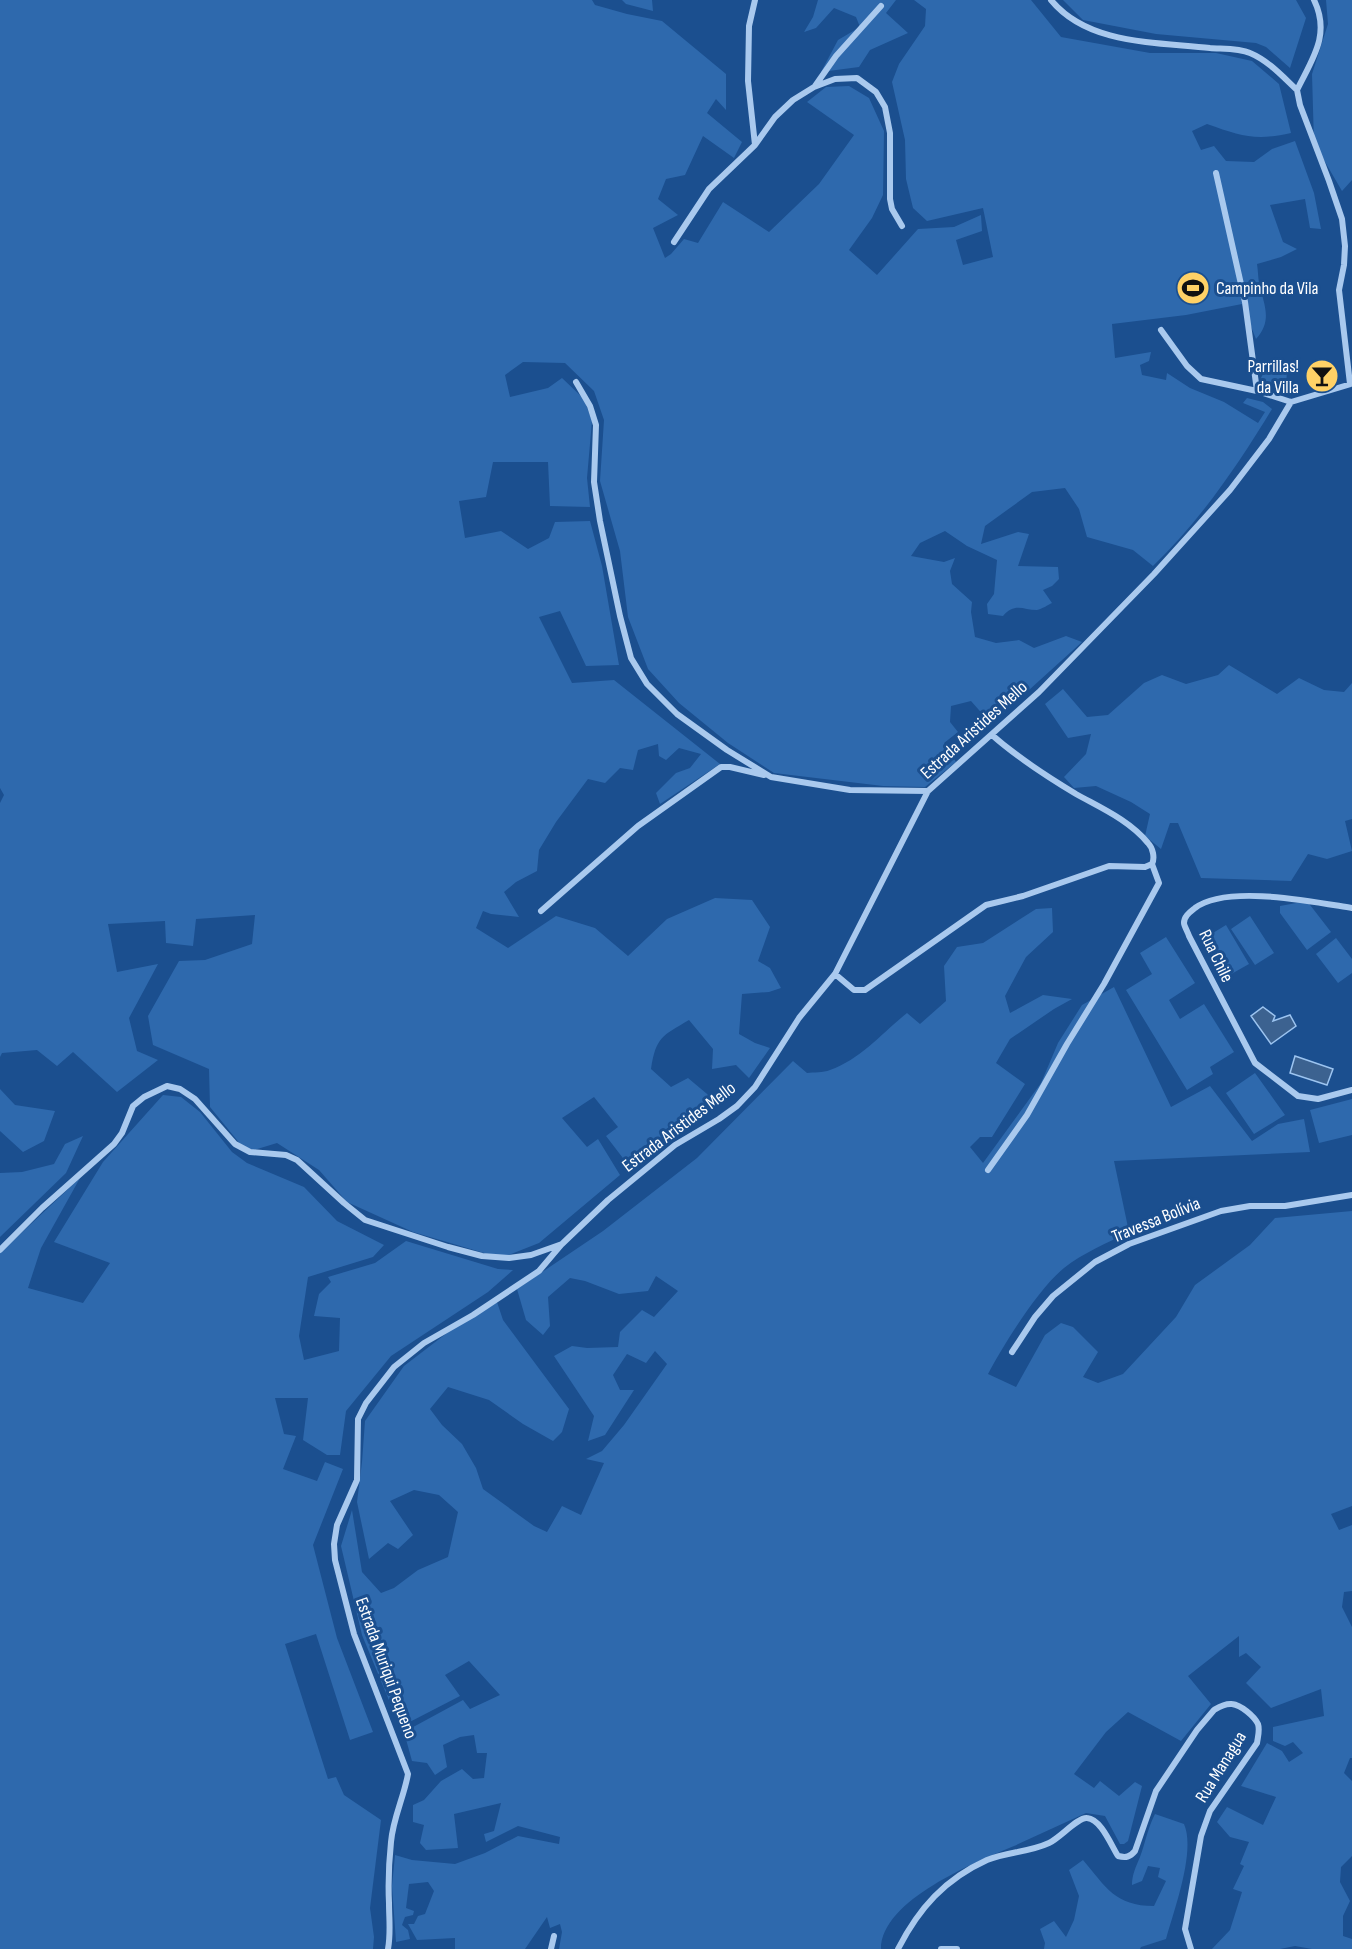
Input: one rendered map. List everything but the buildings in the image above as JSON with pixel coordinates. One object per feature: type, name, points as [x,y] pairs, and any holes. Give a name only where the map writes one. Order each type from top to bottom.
[{"type":"street","points":[[754,145],[748,81],[748,26],[755,0]]},
{"type":"street","points":[[1051,0],[1073,21],[1094,31],[1145,41],[1249,52],[1266,62],[1297,90],[1300,105],[1342,219],[1345,246],[1339,290],[1351,384],[1291,402],[1257,391],[1201,379],[1187,366],[1161,330]]},
{"type":"street","points":[[1297,90],[1320,43],[1322,26],[1319,10],[1314,0]]},
{"type":"street","points":[[814,87],[836,56],[881,6]]},
{"type":"street","points":[[674,242],[710,189],[754,145],[775,117],[793,100],[835,78],[857,78],[876,92],[885,107],[890,133],[890,199],[892,209],[902,226]]},
{"type":"street","points":[[1216,173],[1245,303],[1257,391]]},
{"type":"street","points":[[576,382],[590,406],[596,425],[594,482],[600,521],[631,658],[647,684],[677,714],[727,750],[771,777]]},
{"type":"street","name":"Estrada Aristides Mello","points":[[0,1250],[42,1208],[114,1144],[122,1133],[133,1106],[144,1097],[167,1086],[180,1089],[195,1099],[235,1144],[250,1152],[286,1155],[297,1160],[365,1220],[482,1256],[508,1258],[531,1255],[562,1245],[608,1200],[675,1145],[737,1106],[755,1087],[799,1018],[835,974],[928,791],[1039,692],[1146,582],[1230,490],[1269,439],[1291,402]]},
{"type":"street","points":[[988,1170],[1027,1115],[1104,984],[1159,882],[1152,864],[1154,859],[1150,845],[1137,832],[1113,813],[1076,794],[1016,756],[992,735]]},
{"type":"street","points":[[541,911],[638,826],[721,767],[850,790],[928,791]]},
{"type":"street","points":[[835,974],[854,990],[866,990],[986,905],[1023,896],[1109,866],[1145,867],[1152,864]]},
{"type":"street","name":"Rua Chile","points":[[1352,908],[1256,896],[1214,899],[1187,914],[1184,923],[1255,1063],[1298,1096],[1318,1099],[1352,1090]]},
{"type":"street","name":"Travessa Bolívia","points":[[1012,1352],[1035,1317],[1053,1296],[1095,1262],[1130,1244],[1221,1211],[1250,1206],[1285,1206],[1352,1195]]},
{"type":"street","name":"Estrada Muriqui Pequeno","points":[[388,1949],[391,1932],[389,1902],[391,1842],[395,1818],[408,1774],[354,1634],[334,1552],[337,1525],[357,1480],[358,1419],[366,1403],[394,1367],[424,1343],[474,1315],[539,1271],[562,1245]]},
{"type":"street","name":"Rua Managua","points":[[898,1949],[910,1925],[923,1907],[957,1878],[988,1860],[1047,1844],[1081,1819],[1089,1818],[1097,1822],[1118,1856],[1131,1856],[1136,1851],[1156,1791],[1197,1730],[1214,1710],[1232,1704],[1246,1710],[1257,1722],[1259,1732],[1257,1743],[1210,1811],[1201,1836],[1185,1929],[1191,1949]]},
{"type":"street","points":[[551,1949],[555,1936]]},
{"type":"street","points":[[941,1949],[957,1949]]},
{"type":"shaded area","points":[[0,0],[592,0],[595,5],[662,21],[726,74],[726,110],[716,99],[707,113],[742,142],[734,158],[703,136],[685,175],[666,179],[658,199],[678,215],[653,228],[665,258],[684,239],[698,243],[723,202],[769,232],[819,184],[854,135],[807,102],[826,87],[849,86],[869,98],[884,131],[883,195],[872,218],[849,250],[877,275],[918,229],[954,227],[981,215],[982,231],[956,240],[963,265],[993,257],[983,208],[927,221],[913,208],[906,179],[905,140],[892,82],[899,64],[925,26],[926,9],[914,0],[1031,0],[1061,37],[1150,53],[1216,53],[1252,61],[1279,84],[1291,133],[1267,137],[1248,136],[1207,124],[1192,131],[1201,150],[1214,146],[1226,161],[1254,162],[1272,149],[1295,141],[1314,193],[1321,229],[1310,228],[1305,199],[1270,205],[1283,242],[1297,249],[1281,257],[1257,264],[1266,312],[1261,332],[1256,339],[1242,304],[1186,315],[1112,324],[1115,358],[1151,352],[1149,361],[1140,365],[1142,375],[1166,380],[1167,373],[1190,388],[1224,402],[1258,423],[1265,412],[1243,403],[1247,398],[1263,402],[1272,409],[1217,492],[1187,530],[1153,566],[1133,550],[1087,537],[1079,509],[1065,488],[1032,492],[985,526],[981,544],[1018,532],[1029,534],[1018,566],[1058,567],[1059,579],[1052,586],[1043,590],[1052,603],[1041,609],[1015,608],[1003,616],[988,614],[987,604],[994,594],[997,560],[967,546],[945,531],[920,543],[911,556],[944,562],[955,558],[950,571],[952,584],[972,602],[971,612],[975,637],[996,643],[1019,640],[1034,648],[1066,636],[1082,642],[986,729],[984,727],[986,718],[971,701],[951,706],[950,722],[958,732],[944,743],[956,762],[925,787],[883,786],[774,773],[728,743],[679,703],[648,669],[628,617],[620,551],[600,481],[604,420],[594,391],[565,363],[523,362],[505,375],[510,397],[548,388],[562,378],[584,399],[592,421],[587,478],[590,507],[550,506],[548,462],[493,462],[486,497],[459,501],[465,538],[501,531],[528,549],[549,538],[555,522],[590,521],[602,566],[619,665],[586,666],[560,611],[539,617],[572,683],[614,680],[720,764],[660,804],[656,793],[676,773],[690,768],[701,754],[679,748],[666,760],[659,756],[658,744],[638,750],[633,770],[620,768],[605,783],[588,779],[556,822],[539,850],[537,871],[516,882],[504,892],[519,917],[483,911],[476,928],[508,948],[556,916],[595,928],[628,956],[667,919],[715,898],[752,900],[770,927],[758,961],[770,968],[781,988],[769,992],[742,994],[739,1034],[770,1048],[749,1078],[736,1065],[712,1069],[713,1049],[689,1020],[662,1038],[655,1050],[651,1069],[671,1087],[688,1078],[719,1104],[670,1140],[629,1166],[606,1136],[618,1127],[594,1097],[562,1118],[587,1147],[598,1139],[620,1175],[539,1243],[501,1258],[413,1232],[347,1202],[319,1170],[277,1143],[251,1151],[241,1145],[210,1107],[209,1069],[153,1045],[148,1016],[179,961],[205,960],[252,944],[255,915],[196,919],[193,946],[166,943],[165,921],[108,924],[117,972],[158,964],[129,1018],[137,1051],[158,1060],[117,1092],[73,1052],[57,1066],[37,1050],[2,1053],[0,1057],[0,803],[4,795],[0,788]]},
{"type":"shaded area","points":[[622,0],[652,0],[653,11],[626,4]]},
{"type":"shaded area","points":[[818,0],[896,0],[886,13],[908,33],[870,50],[859,67],[821,72],[838,40],[860,27],[856,17],[834,8],[816,28],[804,32],[813,17]]},
{"type":"shaded area","points":[[1063,0],[1296,0],[1306,18],[1290,68],[1266,47],[1256,43],[1156,34],[1083,20]]},
{"type":"shaded area","points":[[1326,0],[1352,0],[1352,180],[1342,191],[1314,143],[1312,74],[1328,24]]},
{"type":"shaded area","points":[[1267,366],[1287,369],[1286,390],[1258,384]]},
{"type":"shaded area","points":[[1229,665],[1277,694],[1299,678],[1324,690],[1344,692],[1352,683],[1352,819],[1345,821],[1352,851],[1327,859],[1308,854],[1291,881],[1201,878],[1178,823],[1170,823],[1161,849],[1145,836],[1150,814],[1131,802],[1096,786],[1074,788],[1064,777],[1086,754],[1091,734],[1068,738],[1045,704],[1063,689],[1087,717],[1108,715],[1144,683],[1162,675],[1186,684],[1218,675]]},
{"type":"shaded area","points":[[1307,901],[1331,932],[1307,950],[1280,913],[1280,906]]},
{"type":"shaded area","points":[[1052,908],[1053,932],[1026,957],[1005,996],[1010,1013],[1043,995],[1072,999],[1010,1039],[996,1063],[1025,1084],[992,1137],[980,1137],[970,1147],[983,1163],[1041,1083],[1058,1043],[1082,1005],[1114,987],[1171,1107],[1210,1086],[1252,1141],[1278,1124],[1304,1119],[1310,1152],[1114,1161],[1129,1232],[1095,1248],[1054,1277],[1022,1318],[988,1374],[1016,1387],[1045,1335],[1061,1323],[1073,1327],[1098,1352],[1083,1377],[1098,1383],[1123,1374],[1176,1317],[1195,1285],[1250,1245],[1275,1218],[1352,1211],[1352,1506],[1331,1514],[1339,1530],[1352,1525],[1352,1591],[1344,1592],[1342,1607],[1352,1627],[1352,1758],[1344,1773],[1352,1781],[1352,1856],[1341,1867],[1340,1882],[1350,1901],[1343,1916],[1343,1936],[1352,1939],[1352,1949],[1312,1949],[1295,1946],[1280,1949],[1212,1949],[1230,1930],[1242,1892],[1233,1889],[1244,1866],[1240,1864],[1249,1842],[1230,1837],[1217,1822],[1227,1807],[1263,1825],[1276,1797],[1241,1786],[1267,1743],[1282,1751],[1289,1762],[1303,1753],[1293,1742],[1285,1746],[1273,1741],[1273,1727],[1324,1716],[1321,1689],[1271,1708],[1246,1683],[1261,1667],[1246,1653],[1239,1657],[1239,1636],[1188,1676],[1211,1704],[1181,1741],[1128,1712],[1106,1732],[1074,1774],[1094,1788],[1100,1781],[1119,1796],[1135,1782],[1142,1786],[1128,1841],[1120,1844],[1105,1816],[1086,1813],[977,1862],[933,1885],[896,1914],[885,1931],[881,1949],[559,1949],[562,1932],[560,1924],[550,1928],[547,1917],[525,1949],[455,1949],[455,1938],[417,1940],[408,1924],[414,1924],[418,1916],[425,1914],[434,1891],[428,1882],[409,1884],[406,1908],[414,1911],[413,1915],[405,1917],[402,1925],[408,1930],[410,1939],[396,1942],[392,1886],[395,1855],[412,1860],[455,1864],[485,1853],[518,1836],[559,1844],[560,1837],[518,1826],[486,1842],[484,1834],[494,1831],[501,1803],[454,1814],[458,1848],[426,1850],[420,1843],[424,1825],[413,1822],[413,1805],[424,1800],[441,1781],[462,1769],[473,1779],[484,1778],[487,1753],[477,1753],[474,1735],[460,1737],[443,1745],[447,1767],[435,1775],[427,1763],[412,1761],[404,1732],[463,1700],[470,1709],[500,1695],[469,1661],[445,1675],[460,1696],[400,1727],[362,1635],[341,1546],[352,1510],[362,1572],[381,1593],[394,1588],[418,1570],[448,1557],[458,1512],[439,1495],[414,1490],[390,1501],[413,1535],[398,1549],[388,1543],[369,1559],[357,1502],[365,1421],[404,1366],[473,1313],[496,1299],[503,1320],[569,1409],[562,1432],[553,1441],[523,1424],[489,1400],[448,1387],[430,1409],[442,1425],[462,1444],[476,1468],[483,1489],[534,1526],[547,1532],[562,1506],[581,1515],[604,1463],[586,1459],[602,1451],[624,1425],[667,1364],[655,1351],[646,1363],[627,1354],[613,1375],[620,1390],[634,1390],[605,1435],[588,1441],[594,1416],[554,1356],[572,1346],[618,1347],[620,1332],[642,1310],[654,1317],[678,1291],[656,1276],[648,1291],[619,1294],[585,1281],[570,1278],[548,1297],[550,1326],[543,1335],[526,1320],[517,1289],[603,1231],[697,1158],[793,1061],[807,1073],[827,1071],[852,1059],[907,1013],[920,1024],[946,1001],[944,966],[957,947],[983,943],[1036,909]]},
{"type":"shaded area","points":[[1250,916],[1274,953],[1255,965],[1231,929]]},
{"type":"shaded area","points":[[1226,925],[1249,964],[1226,977],[1203,939]]},
{"type":"shaded area","points":[[1166,937],[1195,983],[1169,1000],[1180,1019],[1204,1004],[1234,1052],[1210,1067],[1213,1074],[1187,1090],[1126,990],[1152,974],[1140,953]]},
{"type":"shaded area","points":[[1336,938],[1352,959],[1352,973],[1338,983],[1316,954]]},
{"type":"shaded area","points":[[1263,1007],[1275,1016],[1273,1021],[1290,1015],[1296,1026],[1271,1044],[1251,1016]]},
{"type":"shaded area","points":[[1295,1056],[1333,1069],[1327,1085],[1290,1073]]},
{"type":"shaded area","points":[[1255,1073],[1285,1115],[1254,1134],[1226,1093]]},
{"type":"shaded area","points":[[0,1089],[15,1105],[55,1111],[44,1141],[23,1152],[0,1131]]},
{"type":"shaded area","points":[[163,1095],[181,1097],[200,1112],[232,1152],[247,1163],[304,1187],[337,1221],[384,1245],[373,1257],[308,1277],[299,1336],[304,1360],[339,1351],[340,1318],[314,1316],[319,1294],[331,1282],[328,1277],[375,1263],[406,1241],[498,1269],[513,1270],[488,1292],[391,1356],[346,1411],[340,1455],[327,1455],[303,1440],[308,1398],[275,1398],[284,1434],[296,1436],[283,1469],[317,1481],[325,1462],[343,1469],[313,1545],[337,1638],[373,1732],[350,1740],[316,1634],[285,1644],[328,1779],[336,1777],[344,1795],[381,1820],[370,1908],[374,1937],[373,1949],[0,1949],[0,1253],[80,1178],[41,1248],[28,1288],[83,1303],[110,1263],[54,1242],[103,1162]]},
{"type":"shaded area","points":[[1352,1099],[1352,1135],[1319,1143],[1310,1110]]},
{"type":"shaded area","points":[[83,1136],[66,1173],[0,1237],[0,1173],[22,1172],[54,1164],[65,1144]]},
{"type":"shaded area","points":[[1155,1814],[1184,1824],[1187,1836],[1186,1865],[1166,1939],[1140,1949],[1044,1949],[1045,1943],[1040,1929],[1054,1921],[1066,1937],[1074,1920],[1079,1896],[1069,1870],[1083,1860],[1105,1886],[1120,1899],[1130,1903],[1154,1906],[1166,1881],[1158,1877],[1160,1868],[1148,1866],[1142,1881],[1132,1885],[1134,1871]]},
{"type":"place","name":"Campinho da Vila","points":[[1193,288]]},
{"type":"place","name":"Parrillas! da Villa","points":[[1322,376]]}]
